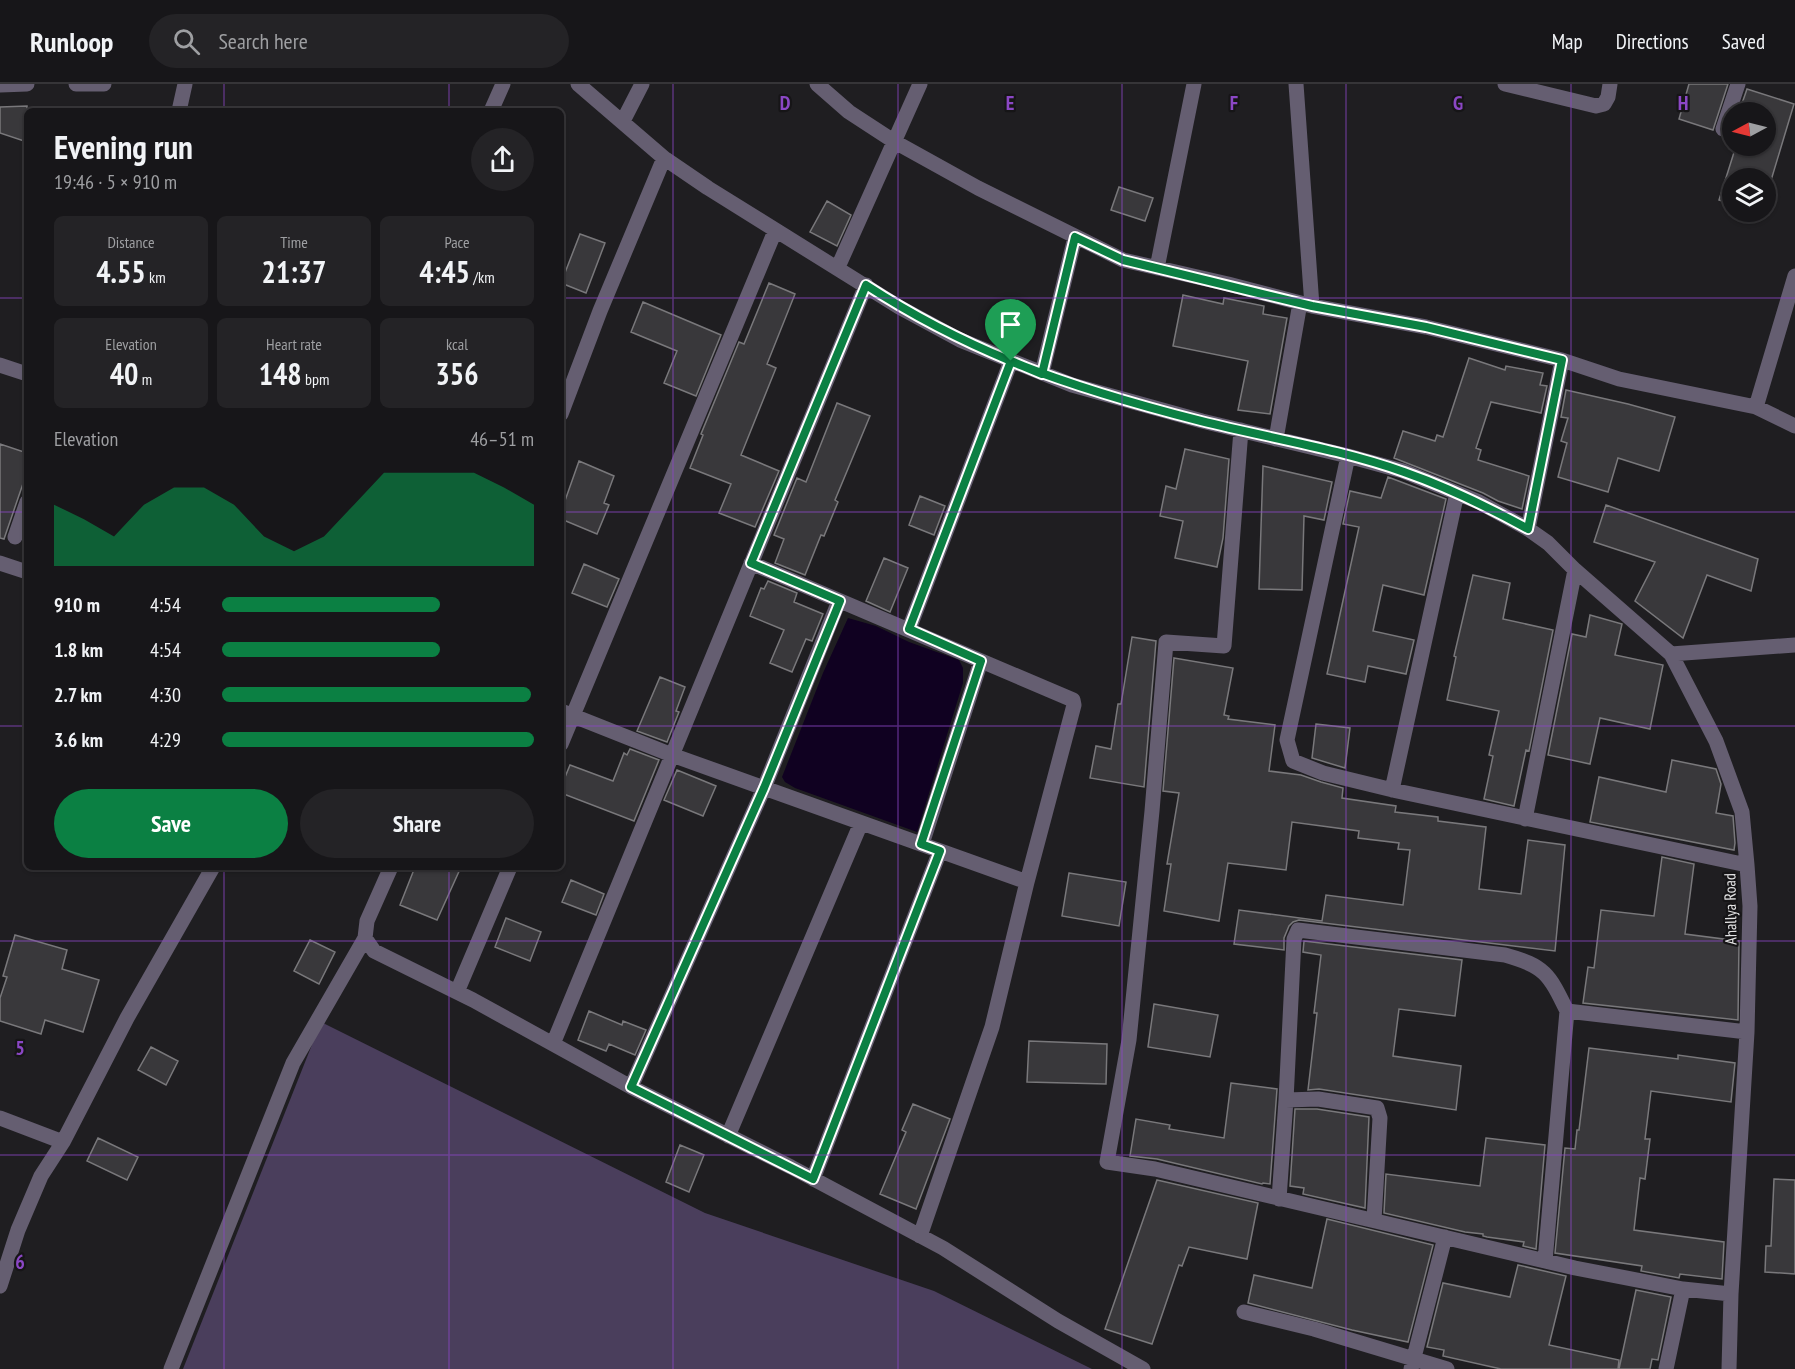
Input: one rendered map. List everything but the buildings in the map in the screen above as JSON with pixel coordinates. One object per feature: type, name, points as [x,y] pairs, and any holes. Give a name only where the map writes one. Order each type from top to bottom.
[{"type":"street","points":[[76,84],[104,84]]},
{"type":"street","points":[[180,108],[185,84]]},
{"type":"street","points":[[492,108],[503,84]]},
{"type":"street","name":"Ahallya Road","points":[[578,84],[664,158],[775,231],[838,267],[899,307],[950,334],[1072,385],[1136,404],[1403,471],[1479,502],[1528,529],[1548,543],[1575,570],[1671,654],[1716,741],[1742,812],[1747,865],[1750,906],[1748,1032],[1731,1294],[1729,1369]]},
{"type":"street","points":[[623,121],[642,84]]},
{"type":"street","points":[[817,84],[849,112],[895,142],[978,188],[1123,260],[1306,304],[1426,327],[1562,360],[1619,379],[1756,407],[1795,426]]},
{"type":"street","points":[[838,267],[920,84]]},
{"type":"street","points":[[1157,268],[1194,84]]},
{"type":"street","points":[[1276,439],[1306,304],[1296,84]]},
{"type":"street","points":[[1505,84],[1596,106],[1604,104],[1608,97],[1610,84]]},
{"type":"street","points":[[1732,102],[1738,84]]},
{"type":"street","points":[[564,406],[600,311],[664,158]]},
{"type":"street","points":[[564,728],[567,713],[775,231]]},
{"type":"street","points":[[1042,374],[1075,237]]},
{"type":"street","points":[[1756,407],[1795,276]]},
{"type":"street","points":[[553,1044],[866,285]]},
{"type":"street","points":[[1528,529],[1562,360]]},
{"type":"street","points":[[909,629],[1011,361]]},
{"type":"street","points":[[0,365],[24,373]]},
{"type":"street","points":[[1241,430],[1224,646],[1166,642],[1129,1040],[1107,1162],[1155,1169],[1545,1261],[1683,1289],[1731,1294]]},
{"type":"street","points":[[1348,456],[1287,740],[1293,761],[1323,773],[1392,790],[1747,865]]},
{"type":"street","points":[[1392,790],[1457,493]]},
{"type":"street","points":[[15,537],[24,511]]},
{"type":"street","points":[[0,563],[24,571]]},
{"type":"street","points":[[751,563],[1073,700],[1074,705],[1027,882],[992,1027],[920,1236]]},
{"type":"street","points":[[1525,819],[1575,570]]},
{"type":"street","points":[[631,1087],[764,788],[840,601]]},
{"type":"street","points":[[1671,654],[1795,645]]},
{"type":"street","points":[[921,844],[981,661]]},
{"type":"street","points":[[567,713],[672,755],[1027,882]]},
{"type":"street","points":[[728,1136],[861,823]]},
{"type":"street","points":[[813,1179],[940,851]]},
{"type":"street","points":[[0,1286],[18,1230],[41,1176],[63,1142],[127,1017],[211,870]]},
{"type":"street","points":[[171,1369],[293,1063],[365,938],[367,921],[390,870]]},
{"type":"street","points":[[457,992],[509,870]]},
{"type":"street","points":[[1279,1199],[1294,939],[1298,930],[1505,955],[1527,961],[1542,969],[1556,987],[1567,1011],[1545,1261]]},
{"type":"street","points":[[365,938],[374,951],[457,992],[631,1087],[943,1248],[1058,1321],[1143,1369]]},
{"type":"street","points":[[1567,1011],[1748,1032]]},
{"type":"street","points":[[1286,1100],[1318,1099],[1377,1108],[1380,1118],[1374,1220]]},
{"type":"street","points":[[0,1118],[63,1142]]},
{"type":"street","points":[[1412,1365],[1445,1237]]},
{"type":"street","points":[[1666,1369],[1683,1289]]},
{"type":"street","points":[[1244,1312],[1314,1329],[1412,1365],[1447,1369]]},
{"type":"shaded area","points":[[848,618],[876,626],[909,642],[959,660],[963,668],[963,683],[917,832],[795,788],[785,782],[782,777],[823,673]]},
{"type":"shaded area","points":[[321,1022],[705,1213],[934,1291],[1092,1369],[183,1369]]},
{"type":"route","points":[[1011,361],[909,629],[981,661],[921,844],[940,851],[813,1179],[631,1087],[764,788],[840,601],[751,563],[866,285],[899,307],[960,340],[1011,361],[1015,363],[1042,374],[1136,404],[1403,471],[1479,502],[1528,529],[1562,360],[1426,327],[1312,306],[1123,260],[1075,237],[1042,374],[1011,361]]}]
